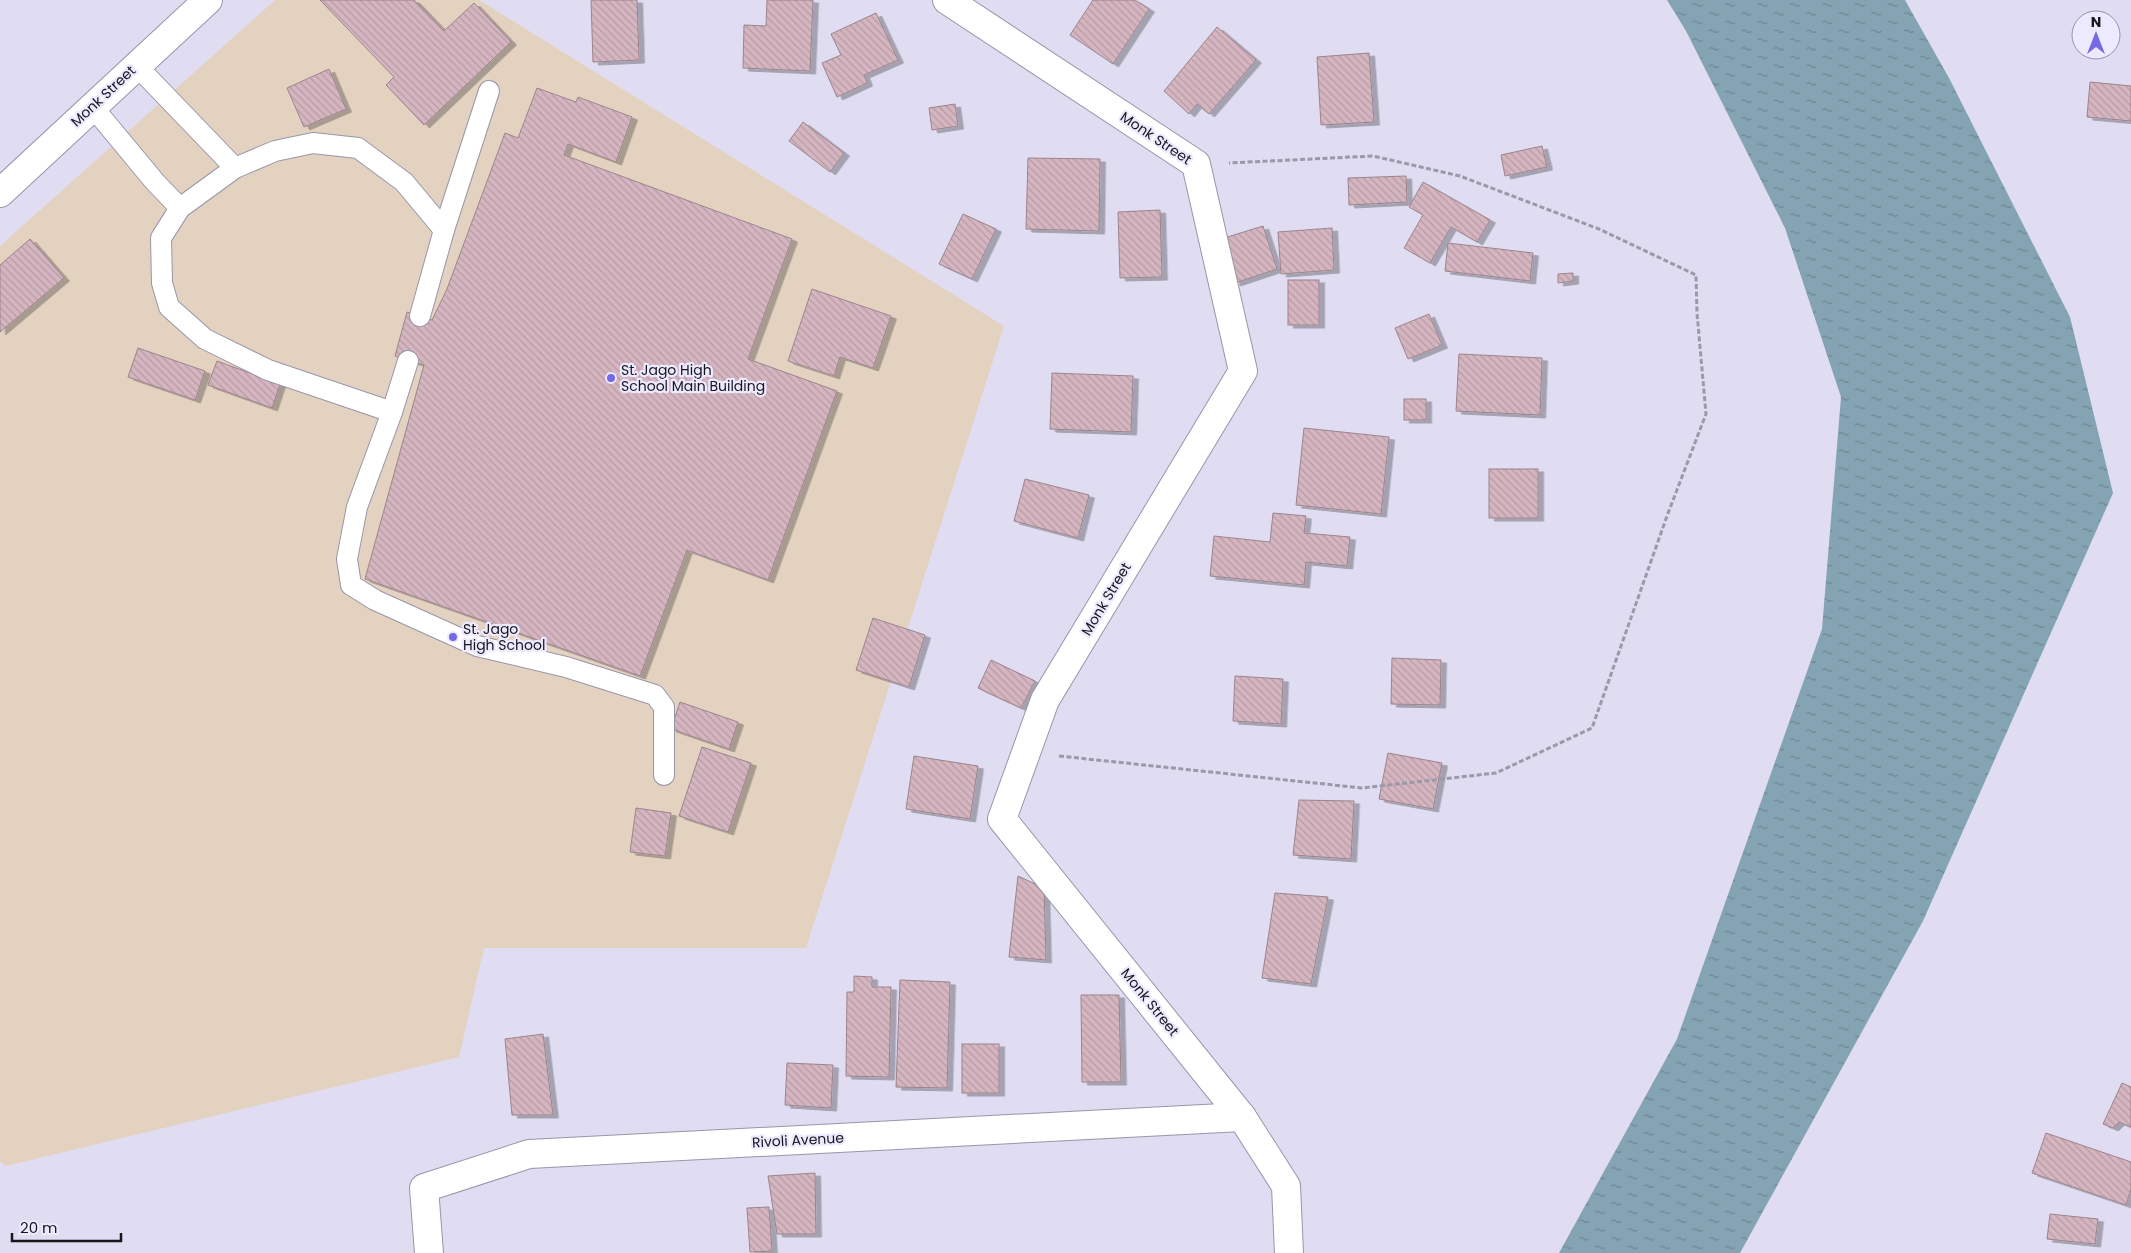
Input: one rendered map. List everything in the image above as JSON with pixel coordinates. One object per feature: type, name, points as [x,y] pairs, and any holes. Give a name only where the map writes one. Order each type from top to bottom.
[{"type":"street","name":"Monk Street","points":[[0,193],[208,0]]},
{"type":"street","name":"Monk Street","points":[[947,0],[1196,164],[1242,371],[1045,700],[1002,819],[1242,1117],[1286,1186],[1289,1253]]},
{"type":"street","name":"Rivoli Avenue","points":[[429,1253],[424,1188],[529,1154],[1242,1117]]},
{"type":"lane","points":[[136,65],[235,168]]},
{"type":"lane","points":[[420,316],[444,230],[489,91]]},
{"type":"lane","points":[[92,106],[155,182],[180,208]]},
{"type":"lane","points":[[392,412],[268,370],[205,339],[169,307],[162,283],[161,238],[180,208],[235,168],[275,151],[313,143],[358,148],[404,182],[444,230]]},
{"type":"lane","points":[[408,360],[392,412],[357,507],[347,559],[351,585],[375,600],[477,646],[566,667],[655,694],[664,707],[664,776]]},
{"type":"path","points":[[1026,752],[1362,788],[1496,773],[1592,728],[1664,525],[1706,414],[1697,313],[1696,275],[1599,230],[1460,176],[1373,156],[1196,164]]},
{"type":"shaded area","name":"St. Jago High School","points":[[275,0],[479,0],[1004,326],[806,948],[484,948],[459,1057],[6,1166],[0,1161],[0,246]]},
{"type":"water","points":[[1667,0],[1905,0],[1949,78],[2070,317],[2113,493],[1923,921],[1740,1253],[1559,1253],[1677,1039],[1822,629],[1841,397],[1785,228],[1686,31]]},
{"type":"building","points":[[320,0],[414,0],[444,31],[474,3],[511,42],[424,125],[386,85],[394,77]]},
{"type":"building","points":[[591,0],[637,0],[639,60],[593,62]]},
{"type":"building","points":[[767,0],[813,0],[810,71],[743,68],[744,25],[766,26]]},
{"type":"building","points":[[1093,0],[1135,0],[1149,9],[1113,64],[1070,35]]},
{"type":"building","points":[[876,13],[898,60],[864,75],[867,83],[837,97],[822,63],[841,55],[831,34]]},
{"type":"building","points":[[1217,27],[1256,60],[1209,114],[1197,104],[1189,114],[1164,91]]},
{"type":"building","points":[[1369,53],[1374,122],[1321,125],[1317,57]]},
{"type":"building","points":[[329,69],[346,109],[304,127],[287,88]]},
{"type":"building","points":[[2090,82],[2131,86],[2131,121],[2087,117]]},
{"type":"building","name":"St. Jago High School Main Building","points":[[537,88],[576,102],[578,97],[632,117],[616,162],[568,144],[564,155],[792,239],[748,359],[837,391],[768,580],[687,550],[640,676],[365,579],[424,365],[395,356],[407,312],[432,320],[447,289],[505,133],[518,138]]},
{"type":"building","points":[[955,104],[958,126],[932,130],[929,108]]},
{"type":"building","points":[[803,122],[844,153],[830,172],[789,141]]},
{"type":"building","points":[[1542,146],[1547,167],[1505,176],[1501,155]]},
{"type":"building","points":[[1028,158],[1100,159],[1099,231],[1026,229]]},
{"type":"building","points":[[1406,176],[1407,202],[1349,205],[1348,178]]},
{"type":"building","points":[[1423,182],[1490,220],[1477,242],[1451,227],[1430,263],[1404,248],[1423,215],[1409,207]]},
{"type":"building","points":[[1160,210],[1162,277],[1120,278],[1118,212]]},
{"type":"building","points":[[963,214],[996,229],[972,279],[939,264]]},
{"type":"building","points":[[1263,226],[1277,269],[1235,283],[1221,239]]},
{"type":"building","points":[[1332,228],[1334,270],[1281,274],[1278,232]]},
{"type":"building","points":[[30,239],[64,278],[0,332],[0,265]]},
{"type":"building","points":[[1448,243],[1533,253],[1530,281],[1445,271]]},
{"type":"building","points":[[1573,273],[1573,281],[1558,283],[1558,274]]},
{"type":"building","points":[[1288,280],[1319,280],[1319,325],[1288,325]]},
{"type":"building","points":[[812,289],[891,316],[873,368],[840,357],[834,376],[788,361]]},
{"type":"building","points":[[1429,314],[1442,345],[1408,359],[1395,328]]},
{"type":"building","points":[[138,348],[205,371],[195,400],[128,377]]},
{"type":"building","points":[[1459,354],[1542,358],[1540,415],[1456,411]]},
{"type":"building","points":[[217,361],[280,384],[272,408],[208,385]]},
{"type":"building","points":[[1052,373],[1133,376],[1131,432],[1050,429]]},
{"type":"building","points":[[1404,399],[1426,399],[1426,420],[1404,420]]},
{"type":"building","points":[[1304,428],[1389,437],[1381,514],[1296,505]]},
{"type":"building","points":[[1489,469],[1538,469],[1538,518],[1489,518]]},
{"type":"building","points":[[1025,479],[1089,495],[1078,538],[1014,521]]},
{"type":"building","points":[[1273,513],[1306,516],[1304,533],[1350,537],[1347,566],[1306,562],[1304,585],[1210,576],[1214,536],[1270,542]]},
{"type":"building","points":[[873,618],[925,635],[909,687],[856,670]]},
{"type":"building","points":[[1392,658],[1441,660],[1440,705],[1391,704]]},
{"type":"building","points":[[991,660],[1035,681],[1021,708],[978,688]]},
{"type":"building","points":[[1235,676],[1283,679],[1281,724],[1233,721]]},
{"type":"building","points":[[680,702],[738,722],[729,749],[671,729]]},
{"type":"building","points":[[702,747],[751,763],[728,832],[679,816]]},
{"type":"building","points":[[1388,753],[1442,763],[1433,809],[1379,799]]},
{"type":"building","points":[[914,756],[978,766],[970,819],[906,809]]},
{"type":"building","points":[[1299,800],[1354,801],[1351,859],[1293,855]]},
{"type":"building","points":[[636,808],[671,813],[665,856],[630,852]]},
{"type":"building","points":[[1018,876],[1044,888],[1046,960],[1009,957]]},
{"type":"building","points":[[1275,893],[1328,897],[1311,984],[1262,978]]},
{"type":"building","points":[[854,976],[872,977],[872,987],[891,987],[889,1077],[846,1076],[847,992],[854,992]]},
{"type":"building","points":[[900,980],[950,982],[947,1088],[896,1087]]},
{"type":"building","points":[[1081,995],[1119,995],[1121,1082],[1082,1082]]},
{"type":"building","points":[[543,1034],[553,1115],[512,1115],[505,1039]]},
{"type":"building","points":[[962,1044],[999,1044],[999,1093],[962,1093]]},
{"type":"building","points":[[787,1063],[833,1065],[831,1108],[785,1105]]},
{"type":"building","points":[[2122,1083],[2131,1087],[2131,1127],[2119,1122],[2113,1128],[2103,1124]]},
{"type":"building","points":[[2046,1133],[2131,1162],[2131,1189],[2126,1205],[2032,1173]]},
{"type":"building","points":[[815,1173],[816,1234],[777,1234],[768,1176]]},
{"type":"building","points":[[769,1207],[772,1251],[750,1252],[747,1208]]},
{"type":"building","points":[[2050,1214],[2098,1219],[2095,1244],[2047,1239]]},
{"type":"place","name":"St. Jago High School Main Building","points":[[611,378]]},
{"type":"place","name":"St. Jago High School","points":[[453,637]]}]
